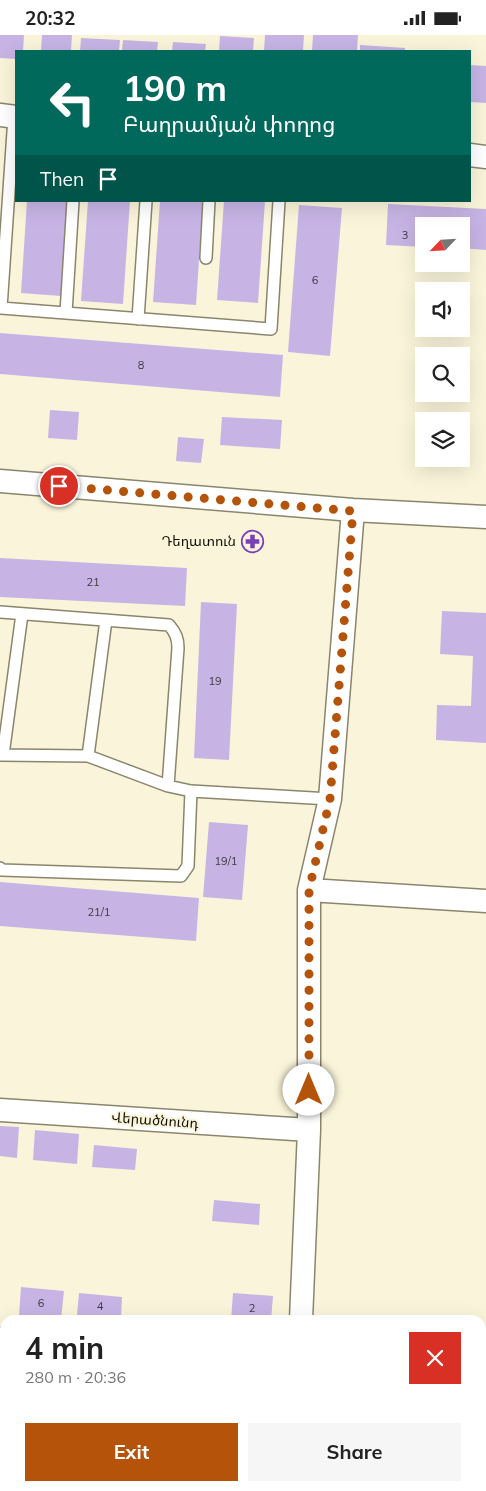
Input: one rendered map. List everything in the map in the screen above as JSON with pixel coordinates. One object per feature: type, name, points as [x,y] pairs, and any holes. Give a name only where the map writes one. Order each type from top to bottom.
[{"type":"street","points":[[471,155],[486,157]]},
{"type":"street","points":[[0,481],[353,511],[486,517]]},
{"type":"street","points":[[304,1315],[309,1130],[309,890],[330,799],[353,511]]},
{"type":"street","points":[[309,890],[486,901]]},
{"type":"street","name":"Վերածնունդ","points":[[0,1110],[309,1130]]},
{"type":"lane","points":[[10,116],[1,308],[271,329],[279,202]]},
{"type":"lane","points":[[66,313],[73,202]]},
{"type":"lane","points":[[138,319],[146,202]]},
{"type":"lane","points":[[206,258],[209,202]]},
{"type":"lane","points":[[0,612],[169,625],[175,633],[178,649],[168,786]]},
{"type":"lane","points":[[22,614],[2,755],[88,756],[168,786],[191,791],[330,799]]},
{"type":"lane","points":[[88,756],[106,620]]},
{"type":"lane","points":[[0,869],[181,876],[188,865],[191,791]]},
{"type":"building","points":[[0,35],[24,35],[23,50],[15,50],[15,59],[0,58]]},
{"type":"building","points":[[42,35],[72,35],[71,50],[41,50]]},
{"type":"building","points":[[265,35],[304,35],[303,50],[264,50]]},
{"type":"building","points":[[313,35],[358,35],[357,50],[312,50]]},
{"type":"building","points":[[220,36],[254,38],[253,50],[219,50]]},
{"type":"building","points":[[81,38],[120,40],[119,50],[80,50]]},
{"type":"building","points":[[123,40],[158,42],[157,50],[122,50]]},
{"type":"building","points":[[173,42],[206,44],[205,50],[172,50]]},
{"type":"building","points":[[360,45],[405,48],[405,50],[360,50]]},
{"type":"building","points":[[471,65],[486,66],[486,103],[471,102]]},
{"type":"building","points":[[27,202],[67,202],[61,296],[21,293]]},
{"type":"building","points":[[88,202],[130,202],[123,304],[81,301]]},
{"type":"building","points":[[160,202],[203,202],[196,305],[153,302]]},
{"type":"building","points":[[224,202],[265,202],[258,303],[217,300]]},
{"type":"building","points":[[388,204],[486,209],[486,250],[470,249],[470,217],[415,217],[415,247],[386,245]]},
{"type":"building","points":[[299,205],[342,208],[330,356],[288,352]]},
{"type":"building","points":[[0,333],[283,355],[280,397],[0,374]]},
{"type":"building","points":[[50,410],[79,412],[77,440],[48,438]]},
{"type":"building","points":[[222,417],[282,420],[280,449],[220,445]]},
{"type":"building","points":[[178,437],[204,439],[201,463],[176,461]]},
{"type":"building","points":[[0,558],[187,568],[185,606],[0,597]]},
{"type":"building","points":[[201,602],[237,604],[229,760],[194,758]]},
{"type":"building","points":[[442,611],[486,613],[486,743],[436,740],[437,705],[471,706],[473,656],[440,654]]},
{"type":"building","points":[[209,822],[248,825],[242,900],[203,897]]},
{"type":"building","points":[[0,882],[199,898],[196,941],[0,926]]},
{"type":"building","points":[[0,1126],[19,1127],[17,1158],[0,1156]]},
{"type":"building","points":[[35,1130],[79,1134],[77,1164],[33,1160]]},
{"type":"building","points":[[94,1145],[137,1149],[135,1170],[92,1167]]},
{"type":"building","points":[[214,1200],[260,1204],[259,1225],[212,1221]]},
{"type":"building","points":[[21,1287],[64,1291],[61,1315],[19,1315]]},
{"type":"building","points":[[79,1293],[122,1297],[121,1315],[77,1315]]},
{"type":"building","points":[[233,1293],[273,1296],[271,1315],[231,1315]]},
{"type":"place","name":"Դեղատուն","points":[[252,541]]},
{"type":"route","points":[[59,486],[353,511],[330,799],[309,890],[309,1090]]}]
